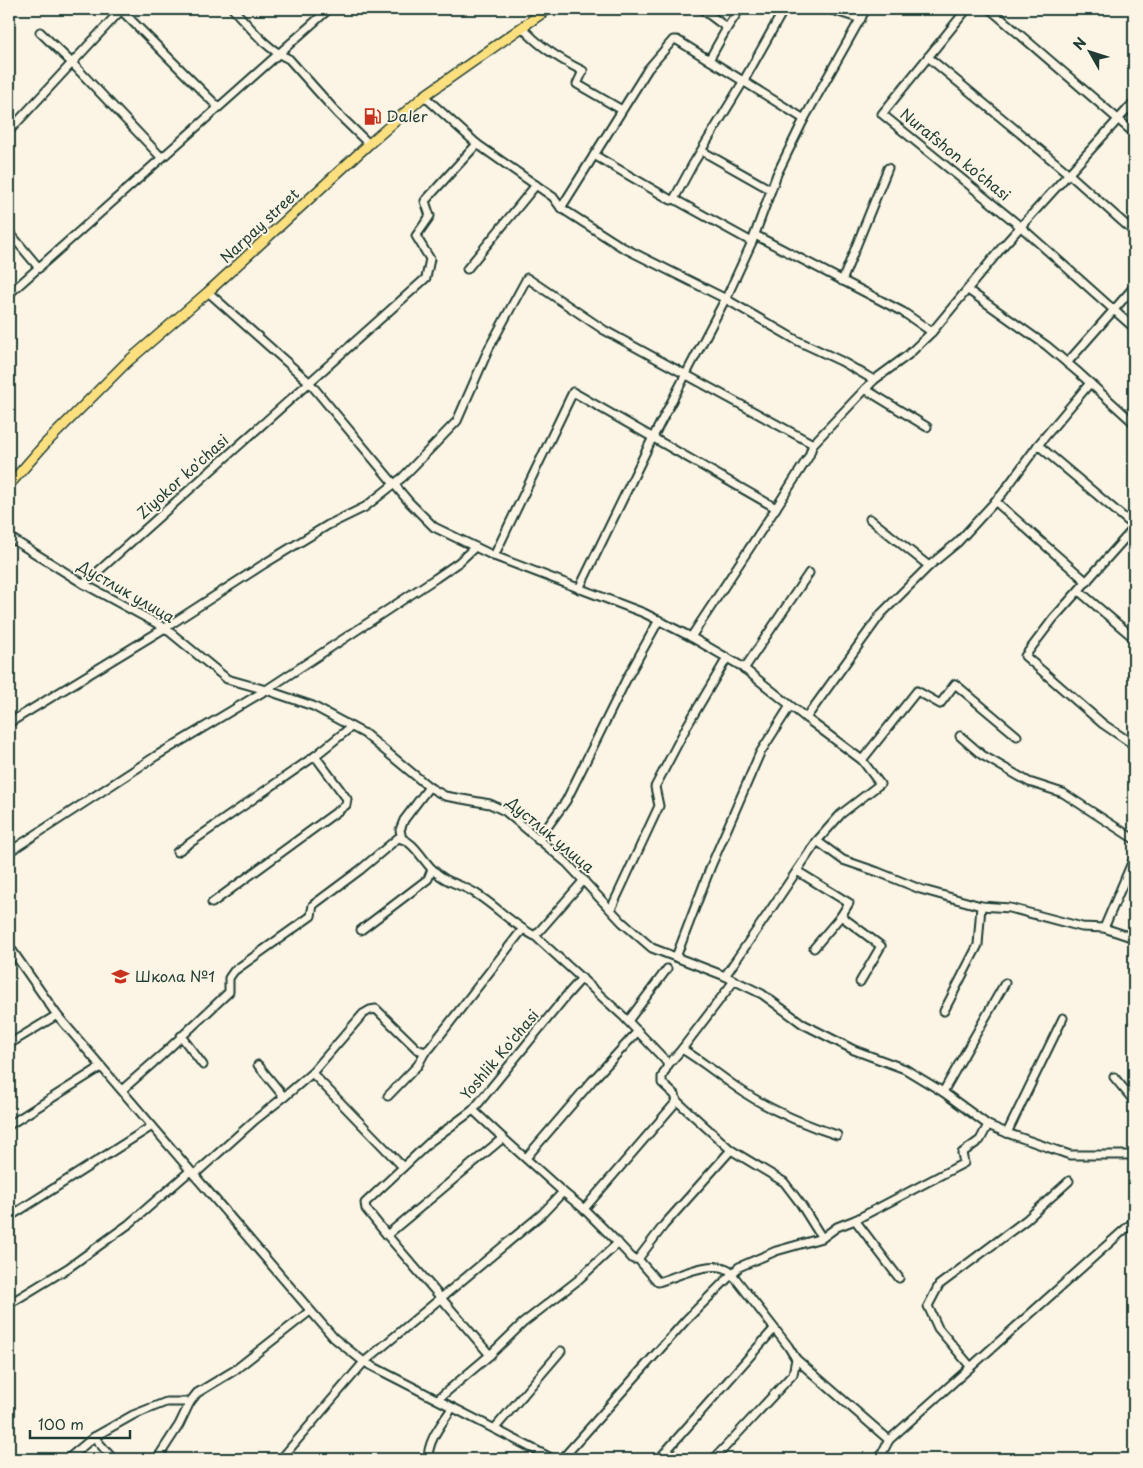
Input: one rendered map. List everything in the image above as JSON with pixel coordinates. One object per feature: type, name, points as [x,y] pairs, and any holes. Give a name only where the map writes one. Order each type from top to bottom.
[{"type":"main road","name":"Narpay street","points":[[9,485],[45,444],[126,363],[208,292],[369,144],[424,96],[548,9]]},
{"type":"street","points":[[9,131],[121,9],[218,107]]},
{"type":"street","points":[[233,9],[279,54],[289,59],[338,114],[369,144]]},
{"type":"street","points":[[9,294],[329,9]]},
{"type":"street","points":[[702,9],[727,28]]},
{"type":"street","points":[[709,60],[740,9]]},
{"type":"street","points":[[674,199],[744,82],[784,9]]},
{"type":"street","points":[[829,9],[861,18]]},
{"type":"street","points":[[579,589],[653,437],[754,238],[777,174],[804,119],[866,9]]},
{"type":"street","name":"Nurafshon ko’chasi","points":[[967,9],[882,114],[1020,226]]},
{"type":"street","points":[[990,9],[1134,133]]},
{"type":"street","points":[[522,27],[532,38],[561,60],[583,71],[577,84],[622,110]]},
{"type":"street","points":[[40,32],[161,157]]},
{"type":"street","points":[[561,208],[648,69],[673,40],[677,40],[804,119]]},
{"type":"street","points":[[928,56],[1070,174],[1134,232]]},
{"type":"street","points":[[424,96],[477,144],[553,197],[561,208],[622,247],[724,298],[874,380]]},
{"type":"street","points":[[691,637],[809,456],[813,444],[874,380],[908,355],[932,332],[1020,226],[1070,174],[1134,102]]},
{"type":"street","name":"Ziyokor ko'chasi","points":[[84,584],[426,278],[430,259],[416,236],[430,216],[425,201],[477,144]]},
{"type":"street","points":[[702,151],[771,190]]},
{"type":"street","points":[[594,155],[671,200],[674,199],[842,280],[903,312],[932,332]]},
{"type":"street","points":[[842,280],[888,168]]},
{"type":"street","points":[[467,270],[536,185]]},
{"type":"street","points":[[1020,226],[1134,328]]},
{"type":"street","points":[[9,232],[39,268]]},
{"type":"street","points":[[9,723],[165,628],[328,525],[365,507],[395,484],[457,422],[489,348],[527,278],[604,330],[813,444]]},
{"type":"street","points":[[1068,363],[1134,287]]},
{"type":"street","points":[[968,290],[1068,363],[1134,423]]},
{"type":"street","points":[[208,292],[309,382],[409,502],[434,527],[494,556],[658,620],[691,637],[744,669],[862,760],[880,784],[841,814],[817,840],[724,976]]},
{"type":"street","points":[[806,718],[881,614],[929,566],[958,542],[995,501],[1038,445],[1090,383]]},
{"type":"street","points":[[865,389],[927,426]]},
{"type":"street","points":[[494,556],[573,392],[776,508]]},
{"type":"street","points":[[1038,445],[1134,527],[1053,619],[1025,656],[1103,724],[1134,745]]},
{"type":"street","points":[[995,501],[1087,582]]},
{"type":"street","points":[[870,519],[929,566]]},
{"type":"street","name":"Дустлик улица","points":[[9,537],[84,584],[165,628],[227,679],[313,706],[365,734],[429,787],[445,796],[490,804],[505,811],[567,863],[622,922],[652,948],[724,976],[762,994],[803,1024],[854,1050],[905,1069],[942,1092],[988,1125],[1070,1155],[1134,1155]]},
{"type":"street","points":[[9,852],[156,756],[266,690],[436,578],[459,562],[475,547]]},
{"type":"street","points":[[744,669],[810,573]]},
{"type":"street","points":[[1079,590],[1134,638]]},
{"type":"street","points":[[538,840],[566,800],[658,620]]},
{"type":"street","points":[[611,909],[659,806],[654,787],[686,726],[727,658]]},
{"type":"street","points":[[862,760],[917,692],[940,704],[955,684],[1017,736]]},
{"type":"street","points":[[676,957],[711,866],[756,761],[790,706]]},
{"type":"street","points":[[177,852],[315,756],[351,727]]},
{"type":"street","points":[[960,736],[982,755],[1030,782],[1062,793],[1134,839]]},
{"type":"street","points":[[212,903],[346,805],[347,799],[315,756]]},
{"type":"street","points":[[402,839],[400,830],[404,820],[429,787]]},
{"type":"street","points":[[122,1090],[229,992],[229,978],[234,971],[299,926],[311,916],[313,905],[360,870],[398,838],[408,843],[432,869],[447,881],[473,891],[493,905],[522,930],[535,936],[628,1021],[668,1065]]},
{"type":"street","points":[[817,840],[843,860],[920,889],[981,906],[1010,908],[1082,927],[1104,928],[1134,938]]},
{"type":"street","points":[[1104,928],[1134,858]]},
{"type":"street","points":[[361,930],[428,878],[432,869]]},
{"type":"street","points":[[797,871],[849,903],[841,916],[814,948]]},
{"type":"street","points":[[535,936],[584,880]]},
{"type":"street","points":[[944,1012],[978,945],[981,906]]},
{"type":"street","points":[[841,916],[882,946],[860,982]]},
{"type":"street","points":[[388,1096],[418,1064],[424,1052],[430,1048],[522,930]]},
{"type":"street","points":[[9,946],[57,1015],[334,1338],[364,1362],[553,1459]]},
{"type":"street","points":[[628,1021],[667,969]]},
{"type":"street","name":"Yoshlik Ko'chasi","points":[[387,1235],[366,1209],[365,1202],[431,1141],[473,1110],[582,978]]},
{"type":"street","points":[[734,981],[668,1065],[662,1077],[662,1083],[675,1095],[677,1101],[731,1150],[784,1182],[822,1238]]},
{"type":"street","points":[[942,1092],[1005,983]]},
{"type":"street","points":[[9,1304],[68,1268],[129,1224],[284,1098],[312,1073],[363,1014],[370,1010],[376,1010],[417,1050],[424,1052]]},
{"type":"street","points":[[9,1044],[57,1015]]},
{"type":"street","points":[[1007,1133],[1063,1018]]},
{"type":"street","points":[[526,1158],[638,1031]]},
{"type":"street","points":[[181,1036],[203,1065]]},
{"type":"street","points":[[682,1049],[739,1090],[770,1108],[837,1135]]},
{"type":"street","points":[[258,1065],[284,1098]]},
{"type":"street","points":[[9,1125],[101,1067]]},
{"type":"street","points":[[312,1073],[404,1167]]},
{"type":"street","points":[[1114,1077],[1134,1101]]},
{"type":"street","points":[[584,1209],[677,1101]]},
{"type":"street","points":[[473,1110],[584,1209],[633,1259],[638,1259],[658,1282],[708,1267],[725,1267],[736,1278],[796,1359],[889,1440]]},
{"type":"street","points":[[562,1459],[686,1320],[739,1267],[776,1251],[822,1238],[837,1227],[855,1220],[964,1163],[962,1152],[980,1140],[988,1125]]},
{"type":"street","points":[[9,1217],[152,1126]]},
{"type":"street","points":[[490,1355],[387,1235],[503,1138]]},
{"type":"street","points":[[638,1259],[664,1226],[731,1150]]},
{"type":"street","points":[[970,1366],[938,1328],[928,1306],[939,1285],[1026,1220],[1069,1181]]},
{"type":"street","points":[[281,1459],[364,1362],[542,1214],[563,1192]]},
{"type":"street","points":[[855,1220],[899,1278]]},
{"type":"street","points":[[879,1459],[889,1440],[1134,1221]]},
{"type":"street","points":[[438,1399],[524,1323],[577,1281],[618,1243]]},
{"type":"street","points":[[157,1459],[197,1393],[235,1370],[310,1311]]},
{"type":"street","points":[[659,1459],[774,1329]]},
{"type":"street","points":[[495,1428],[561,1350]]},
{"type":"street","points":[[714,1459],[793,1374],[796,1359]]},
{"type":"street","points":[[70,1457],[94,1437],[134,1415],[166,1402],[190,1402]]},
{"type":"street","points":[[428,1459],[428,1449],[433,1438],[452,1408]]},
{"type":"street","points":[[94,1437],[113,1459]]},
{"type":"place","name":"Daler","points":[[372,117]]},
{"type":"place","name":"Школа №1","points":[[121,977]]}]
